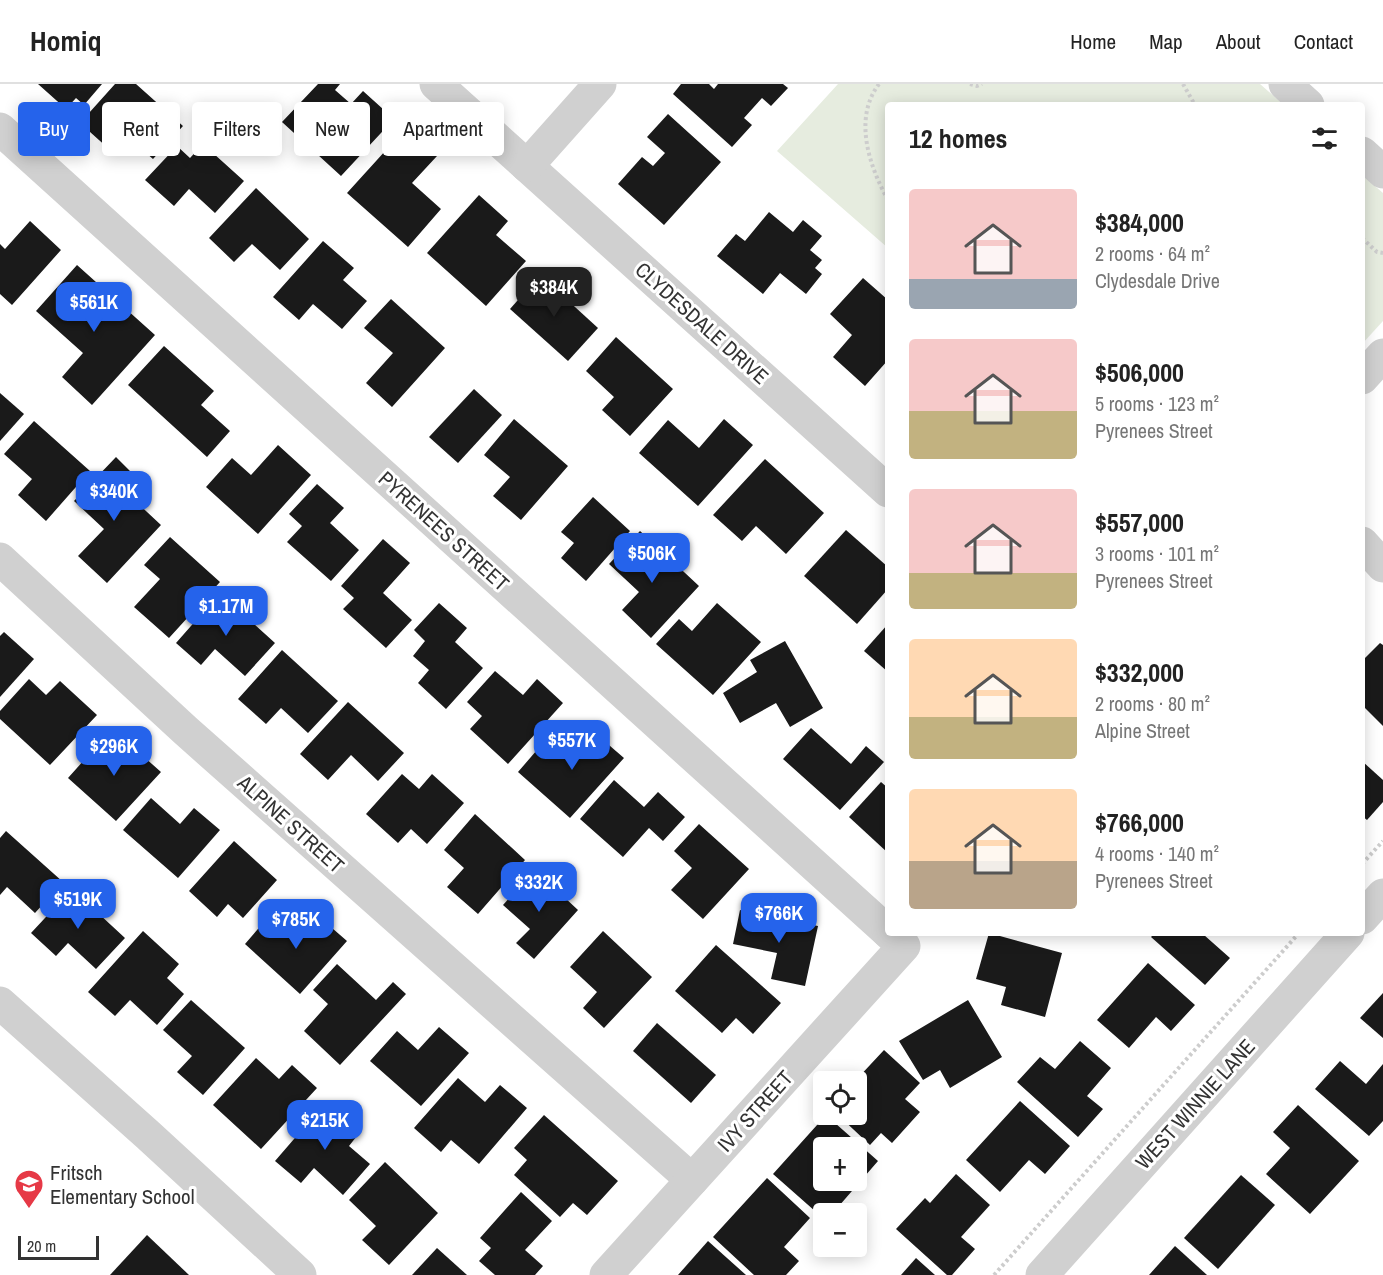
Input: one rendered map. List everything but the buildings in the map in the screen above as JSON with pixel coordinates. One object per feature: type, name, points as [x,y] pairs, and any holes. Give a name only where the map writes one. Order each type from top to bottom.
[{"type":"street","name":"CLYDESDALE DRIVE","points":[[436,84],[885,488]]},
{"type":"street","points":[[527,166],[600,84]]},
{"type":"street","points":[[1285,84],[1305,102]]},
{"type":"street","name":"PYRENEES STREET","points":[[0,129],[885,929]]},
{"type":"street","points":[[1365,156],[1383,172]]},
{"type":"street","points":[[1365,375],[1383,355]]},
{"type":"street","points":[[1365,546],[1383,566]]},
{"type":"street","name":"ALPINE STREET","points":[[0,559],[185,730],[692,1180]]},
{"type":"street","points":[[1365,915],[1383,896]]},
{"type":"street","name":"WEST WINNIE LANE","points":[[1042,1275],[1345,936]]},
{"type":"street","name":"IVY STREET","points":[[606,1275],[692,1180],[894,937]]},
{"type":"street","points":[[0,1004],[148,1135],[300,1275]]},
{"type":"path","points":[[879,84],[868,103],[864,131],[877,181],[885,195]]},
{"type":"path","points":[[970,84],[977,86],[982,84]]},
{"type":"path","points":[[1184,84],[1193,102]]},
{"type":"path","points":[[1365,241],[1377,252],[1383,253]]},
{"type":"path","points":[[1365,861],[1383,841]]},
{"type":"path","points":[[994,1275],[1296,936]]},
{"type":"shaded area","points":[[838,84],[1260,84],[1281,102],[885,102],[885,245],[777,151]]},
{"type":"shaded area","points":[[1365,178],[1383,193],[1383,321],[1365,341]]},
{"type":"place","name":"Fritsch Elementary School","points":[[29,1210]]}]
